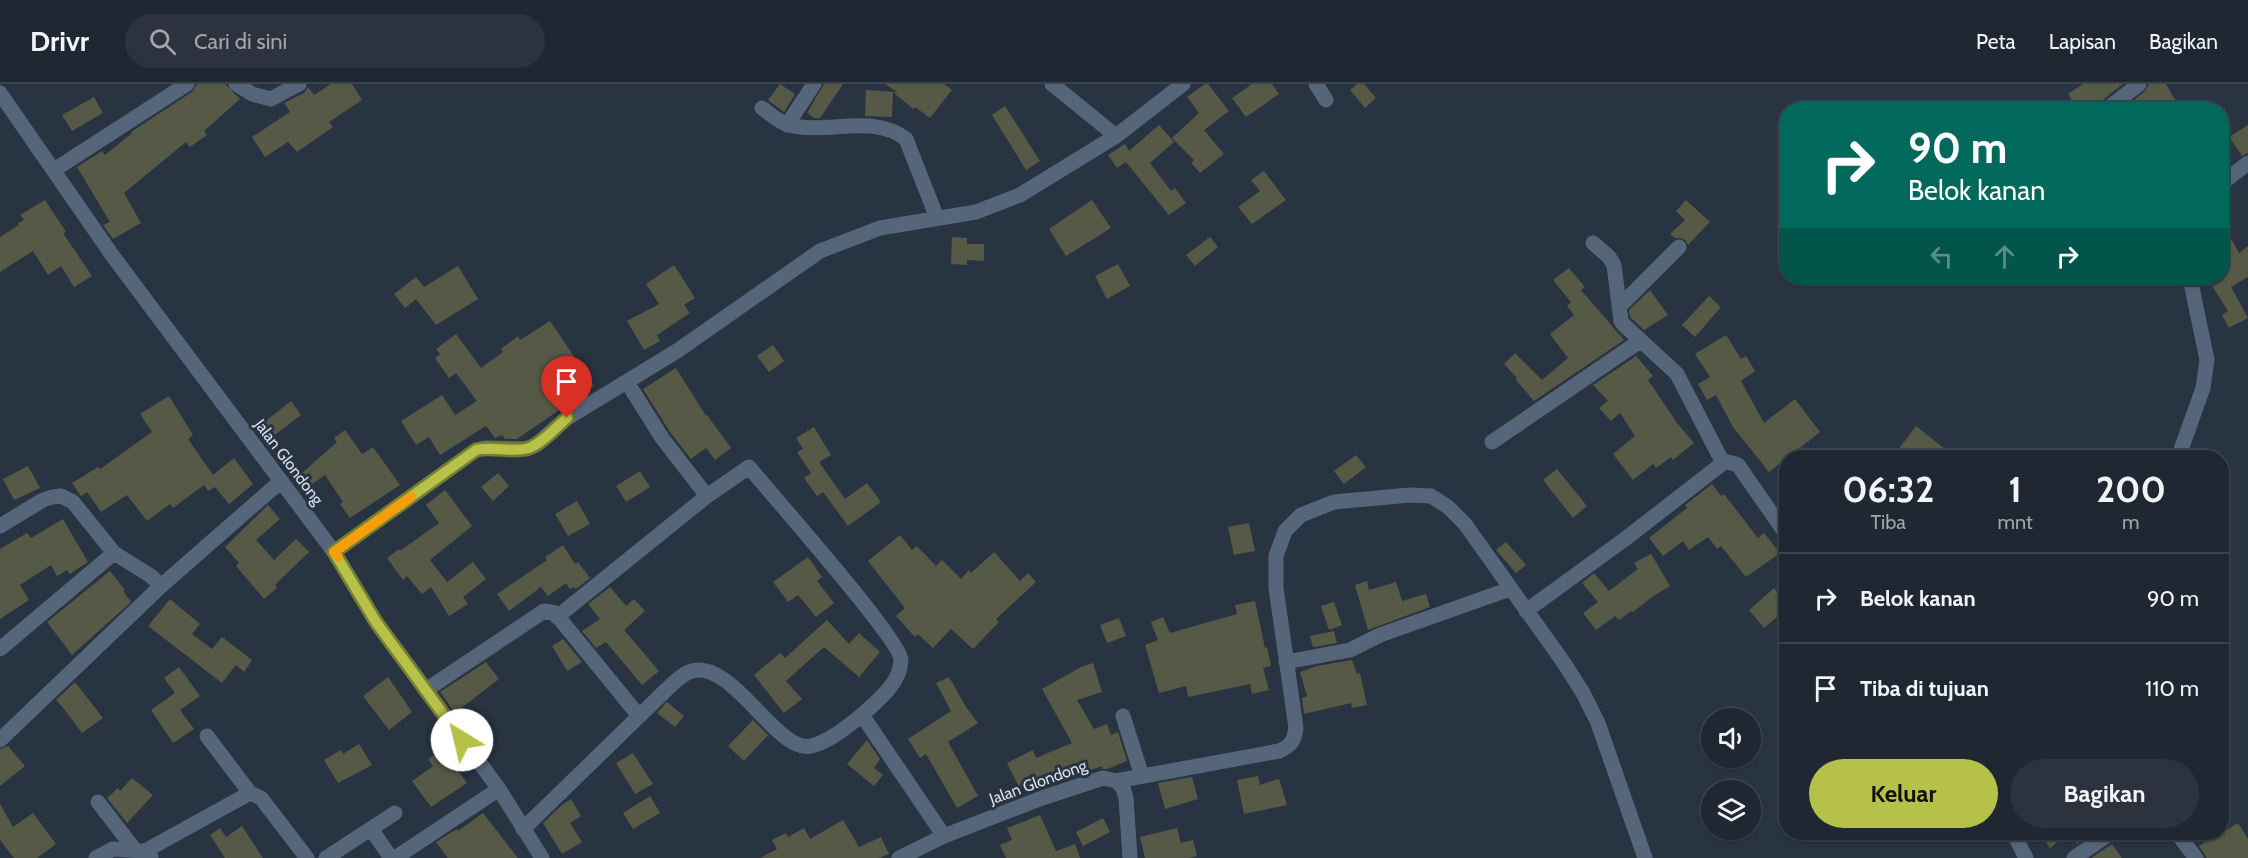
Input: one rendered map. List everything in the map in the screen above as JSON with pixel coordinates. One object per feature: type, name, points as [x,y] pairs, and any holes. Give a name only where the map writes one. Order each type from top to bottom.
[{"type":"street","points":[[54,170],[187,84]]},
{"type":"street","points":[[236,84],[252,94],[271,99],[299,84]]},
{"type":"street","points":[[787,125],[814,84]]},
{"type":"street","points":[[1052,84],[1116,136]]},
{"type":"street","points":[[334,552],[476,450],[485,448],[526,449],[536,445],[567,418],[677,351],[820,251],[880,228],[976,212],[1020,195],[1116,136],[1183,84]]},
{"type":"street","points":[[1316,84],[1326,100]]},
{"type":"street","points":[[2116,102],[2139,84]]},
{"type":"street","name":"Jalan Glondong","points":[[1,96],[112,255],[334,552],[376,622],[499,789],[542,858]]},
{"type":"street","points":[[762,108],[787,125],[825,129],[871,125],[896,131],[906,139],[937,218]]},
{"type":"street","points":[[2229,178],[2248,163]]},
{"type":"street","points":[[1593,243],[1609,257],[1614,265],[1624,326],[1677,374],[1723,463]]},
{"type":"street","points":[[1620,306],[1679,248]]},
{"type":"street","points":[[2181,450],[2203,388],[2207,360],[2191,285]]},
{"type":"street","points":[[1492,442],[1640,341]]},
{"type":"street","points":[[627,381],[662,438],[707,496]]},
{"type":"street","points":[[1526,611],[1625,539],[1723,463],[1738,465],[1779,524]]},
{"type":"street","points":[[523,829],[680,677],[691,671],[705,670],[729,683],[769,722],[802,747],[812,746],[822,741],[862,715],[882,696],[895,679],[902,660],[899,650],[873,614],[749,467],[707,496],[557,617]]},
{"type":"street","points":[[0,740],[161,586],[281,482]]},
{"type":"street","points":[[1510,589],[1380,635],[1350,650],[1286,662],[1276,588],[1276,556],[1286,531],[1300,515],[1334,502],[1410,495],[1431,496],[1448,507],[1465,524],[1564,663],[1598,723],[1645,858]]},
{"type":"street","points":[[0,526],[43,500],[52,496],[61,496],[73,502],[114,553],[152,576],[161,586]]},
{"type":"street","points":[[0,649],[114,553]]},
{"type":"street","points":[[426,690],[544,611],[555,613],[639,716]]},
{"type":"street","name":"Jalan Glondong","points":[[899,858],[944,836],[1042,798],[1103,778],[1116,781],[1279,751],[1288,747],[1294,739],[1296,728],[1286,662]]},
{"type":"street","points":[[862,715],[944,836]]},
{"type":"street","points":[[1123,716],[1142,776]]},
{"type":"street","points":[[207,736],[250,793],[261,798],[307,858]]},
{"type":"street","points":[[1116,781],[1123,788],[1126,798],[1130,858]]},
{"type":"street","points":[[371,829],[393,858],[499,789]]},
{"type":"street","points":[[96,858],[113,849],[144,853],[250,793]]},
{"type":"street","points":[[98,802],[144,853]]},
{"type":"street","points":[[326,858],[395,813]]},
{"type":"street","points":[[2017,840],[2026,858]]},
{"type":"street","points":[[2074,858],[2100,840]]},
{"type":"street","points":[[2180,840],[2187,855]]},
{"type":"building","points":[[197,84],[225,84],[240,99],[204,131],[207,135],[190,147],[186,142],[124,193],[141,223],[113,239],[103,225],[110,222],[77,167],[102,151],[105,155],[131,132],[192,92]]},
{"type":"building","points":[[331,84],[352,84],[362,100],[329,122],[333,127],[297,152],[288,142],[265,157],[252,137],[290,112],[284,103],[304,93],[308,87],[314,95]]},
{"type":"building","points":[[780,84],[795,94],[784,112],[768,100]]},
{"type":"building","points":[[824,84],[843,84],[820,118],[814,118],[807,113]]},
{"type":"building","points":[[885,84],[944,84],[952,90],[930,118],[915,107],[913,109],[893,92],[892,117],[865,116],[866,90],[897,92]]},
{"type":"building","points":[[1208,84],[1229,111],[1204,130],[1224,154],[1200,173],[1191,163],[1194,160],[1172,138],[1199,113],[1187,97]]},
{"type":"building","points":[[1252,84],[1272,84],[1279,94],[1246,117],[1232,98]]},
{"type":"building","points":[[1357,84],[1364,84],[1376,98],[1365,108],[1350,90]]},
{"type":"building","points":[[2083,84],[2123,84],[2100,102],[2073,102],[2068,94]]},
{"type":"building","points":[[2149,84],[2166,84],[2176,102],[2132,102],[2145,91]]},
{"type":"building","points":[[94,97],[103,113],[72,131],[62,115]]},
{"type":"building","points":[[1005,106],[1040,161],[1026,170],[992,115]]},
{"type":"building","points":[[1159,125],[1174,142],[1150,163],[1171,191],[1175,188],[1186,203],[1169,215],[1126,162],[1117,168],[1108,155],[1125,144],[1129,151]]},
{"type":"building","points":[[2248,125],[2248,153],[2242,156],[2229,137]]},
{"type":"building","points":[[1264,171],[1286,200],[1252,224],[1238,207],[1260,191],[1251,180]]},
{"type":"building","points":[[45,200],[66,232],[63,233],[92,276],[74,287],[61,266],[48,275],[33,251],[0,272],[0,237],[24,220],[20,215]]},
{"type":"building","points":[[1092,200],[1111,228],[1066,256],[1049,229]]},
{"type":"building","points":[[1686,200],[1710,222],[1688,245],[1685,240],[1675,238],[1670,234],[1685,220],[1676,211]]},
{"type":"building","points":[[2229,235],[2239,253],[2248,246],[2248,277],[2231,287],[2248,318],[2229,328],[2222,315],[2228,311],[2211,285],[2229,285]]},
{"type":"building","points":[[952,237],[967,238],[967,244],[984,244],[984,261],[967,260],[967,265],[951,264]]},
{"type":"building","points":[[1210,237],[1218,247],[1195,266],[1186,255]]},
{"type":"building","points":[[1118,264],[1130,286],[1107,299],[1095,276]]},
{"type":"building","points":[[674,265],[695,298],[684,305],[690,313],[657,335],[660,341],[644,350],[627,321],[659,304],[646,284]]},
{"type":"building","points":[[458,266],[478,299],[436,325],[416,299],[405,308],[394,294],[416,277],[424,287]]},
{"type":"building","points":[[1569,268],[1585,287],[1581,290],[1624,340],[1534,401],[1504,364],[1515,353],[1542,380],[1568,358],[1550,334],[1574,315],[1567,306],[1571,302],[1553,280]]},
{"type":"building","points":[[1650,290],[1668,315],[1644,330],[1630,317],[1629,310]]},
{"type":"building","points":[[1709,296],[1721,307],[1695,337],[1682,325]]},
{"type":"building","points":[[550,321],[594,386],[517,439],[505,439],[502,435],[495,438],[486,426],[440,455],[429,437],[416,445],[401,421],[442,395],[455,415],[477,401],[456,373],[449,378],[435,358],[440,354],[436,349],[456,334],[481,368],[503,352],[501,349],[518,336],[520,340]]},
{"type":"building","points":[[1726,335],[1741,359],[1746,356],[1755,371],[1741,381],[1764,423],[1795,399],[1820,432],[1797,450],[1779,450],[1779,464],[1769,472],[1733,427],[1716,395],[1707,400],[1698,384],[1710,377],[1695,354]]},
{"type":"building","points":[[773,345],[784,361],[769,372],[757,356]]},
{"type":"building","points":[[1636,356],[1653,376],[1648,380],[1677,423],[1694,443],[1673,460],[1671,457],[1656,468],[1653,464],[1633,480],[1613,454],[1635,436],[1620,413],[1611,421],[1599,408],[1608,401],[1593,385]]},
{"type":"building","points":[[676,368],[706,416],[731,448],[715,460],[706,448],[691,459],[670,432],[643,389]]},
{"type":"building","points":[[169,396],[193,435],[188,439],[213,475],[234,458],[253,484],[229,504],[215,487],[208,491],[204,485],[173,508],[170,504],[147,521],[127,495],[101,512],[87,492],[81,496],[72,483],[98,467],[100,469],[152,432],[140,414]]},
{"type":"building","points":[[291,401],[301,415],[268,440],[258,427]]},
{"type":"building","points":[[1916,426],[1946,450],[1898,450]]},
{"type":"building","points":[[814,427],[831,455],[819,462],[845,499],[867,483],[881,502],[848,526],[823,492],[817,496],[804,478],[811,473],[797,452],[803,449],[796,438]]},
{"type":"building","points":[[345,430],[362,454],[373,447],[400,485],[350,518],[340,504],[343,502],[325,475],[301,492],[293,481],[337,442],[334,438]]},
{"type":"building","points":[[1356,455],[1366,467],[1344,484],[1334,471]]},
{"type":"building","points":[[28,466],[40,488],[14,500],[3,479]]},
{"type":"building","points":[[1557,469],[1587,506],[1573,518],[1543,480]]},
{"type":"building","points":[[640,471],[650,487],[626,502],[616,486]]},
{"type":"building","points":[[498,473],[509,486],[493,501],[481,487]]},
{"type":"building","points":[[1712,484],[1721,496],[1724,494],[1758,538],[1764,533],[1779,554],[1746,577],[1721,546],[1717,549],[1708,537],[1689,550],[1683,541],[1663,556],[1649,538],[1687,508],[1685,505]]},
{"type":"building","points":[[445,490],[472,526],[430,560],[447,582],[473,562],[486,579],[463,597],[468,604],[449,616],[431,587],[422,594],[407,576],[403,580],[387,558],[439,523],[426,505]]},
{"type":"building","points":[[577,501],[590,524],[568,536],[555,514]]},
{"type":"building","points":[[268,505],[280,519],[256,540],[274,560],[296,539],[309,552],[264,599],[236,566],[239,563],[225,547]]},
{"type":"building","points":[[63,519],[88,562],[70,574],[67,570],[57,576],[51,565],[20,585],[29,600],[0,619],[0,549],[27,533],[31,538]]},
{"type":"building","points":[[1249,523],[1255,551],[1234,555],[1228,527]]},
{"type":"building","points":[[900,535],[912,550],[917,546],[936,566],[942,560],[961,579],[969,570],[971,573],[994,552],[1020,581],[1028,573],[1036,582],[996,619],[999,622],[973,649],[951,629],[933,648],[918,634],[915,637],[896,616],[905,608],[868,561]]},
{"type":"building","points":[[1506,542],[1526,565],[1516,573],[1496,550]]},
{"type":"building","points":[[563,545],[575,564],[578,562],[590,578],[576,589],[574,587],[570,589],[566,583],[548,596],[541,587],[509,611],[497,594],[547,560],[545,557]]},
{"type":"building","points":[[1651,554],[1670,586],[1633,612],[1631,611],[1619,620],[1615,616],[1596,630],[1583,613],[1598,602],[1582,583],[1594,573],[1609,591],[1638,569],[1634,563]]},
{"type":"building","points":[[808,557],[822,577],[817,581],[834,603],[816,617],[798,595],[788,602],[773,582]]},
{"type":"building","points":[[110,571],[131,602],[72,655],[47,622]]},
{"type":"building","points":[[1367,581],[1369,590],[1396,582],[1402,601],[1426,594],[1430,607],[1368,630],[1355,585]]},
{"type":"building","points":[[610,587],[626,606],[634,599],[645,611],[624,630],[659,671],[642,685],[606,642],[596,648],[582,631],[600,619],[588,604]]},
{"type":"building","points":[[1774,588],[1779,594],[1779,615],[1764,628],[1749,610]]},
{"type":"building","points":[[170,599],[200,624],[192,634],[212,649],[222,637],[252,660],[244,672],[236,665],[222,683],[148,626]]},
{"type":"building","points":[[1255,601],[1271,666],[1263,668],[1269,690],[1252,694],[1250,684],[1188,697],[1186,686],[1159,693],[1145,645],[1158,640],[1151,622],[1163,617],[1170,633],[1237,614],[1235,605]]},
{"type":"building","points":[[1334,602],[1342,625],[1329,630],[1321,606]]},
{"type":"building","points":[[1119,618],[1126,636],[1107,643],[1100,625]]},
{"type":"building","points":[[827,620],[849,644],[859,633],[880,652],[859,677],[824,647],[786,681],[802,699],[784,713],[754,675],[780,653],[785,658]]},
{"type":"building","points":[[1334,631],[1337,643],[1313,647],[1310,636]]},
{"type":"building","points":[[563,639],[582,662],[567,671],[552,646]]},
{"type":"building","points":[[1352,660],[1357,674],[1360,673],[1367,705],[1352,708],[1351,703],[1304,714],[1302,698],[1307,696],[1300,672],[1317,666]]},
{"type":"building","points":[[486,662],[499,679],[455,713],[440,692]]},
{"type":"building","points":[[1093,663],[1102,692],[1077,700],[1094,729],[1107,724],[1111,735],[1118,732],[1127,761],[1107,769],[1103,769],[1102,766],[1070,778],[1069,775],[1041,788],[1036,779],[1019,787],[1007,763],[1033,750],[1036,758],[1072,743],[1042,689],[1081,667]]},
{"type":"building","points":[[179,667],[200,696],[180,710],[194,729],[173,743],[151,710],[175,693],[164,678]]},
{"type":"building","points":[[388,677],[412,712],[389,730],[363,696]]},
{"type":"building","points":[[949,677],[978,723],[948,742],[978,796],[957,808],[926,754],[920,758],[908,739],[951,711],[936,683]]},
{"type":"building","points":[[75,682],[103,718],[82,733],[56,700]]},
{"type":"building","points":[[667,702],[684,716],[675,727],[657,713]]},
{"type":"building","points":[[753,720],[768,735],[744,761],[728,746]]},
{"type":"building","points":[[867,740],[880,759],[874,768],[883,775],[874,786],[847,764]]},
{"type":"building","points":[[359,744],[372,765],[338,783],[324,760],[341,750],[343,754]]},
{"type":"building","points":[[8,746],[25,766],[0,786],[0,749]]},
{"type":"building","points":[[442,749],[467,783],[431,807],[412,781],[433,766],[428,759]]},
{"type":"building","points":[[633,753],[653,784],[635,794],[616,763]]},
{"type":"building","points":[[1258,776],[1260,785],[1279,779],[1287,805],[1244,814],[1237,780]]},
{"type":"building","points":[[1192,777],[1198,799],[1165,809],[1158,783]]},
{"type":"building","points":[[132,778],[153,795],[127,823],[107,798],[118,788],[120,791]]},
{"type":"building","points":[[650,796],[660,813],[633,829],[623,813]]},
{"type":"building","points":[[571,799],[581,816],[570,823],[582,842],[562,854],[543,823]]},
{"type":"building","points":[[0,804],[13,827],[33,813],[56,844],[37,858],[14,858],[0,840]]},
{"type":"building","points":[[483,813],[518,858],[448,858],[436,842],[457,829],[458,831]]},
{"type":"building","points":[[1040,815],[1056,851],[1075,844],[1080,858],[1006,858],[1000,845],[1012,840],[1007,828]]},
{"type":"building","points":[[1103,818],[1110,832],[1083,846],[1076,832]]},
{"type":"building","points":[[843,820],[859,847],[881,837],[889,854],[879,858],[760,858],[777,849],[772,840],[786,833],[788,837],[804,828],[810,839]]},
{"type":"building","points":[[2238,823],[2248,839],[2248,858],[2207,858],[2199,846],[2209,840],[2229,840],[2229,828]]},
{"type":"building","points":[[242,826],[263,858],[225,858],[210,835],[220,828],[226,837]]},
{"type":"building","points":[[1177,828],[1181,843],[1193,840],[1197,856],[1145,858],[1140,837]]},
{"type":"building","points":[[2044,840],[2060,840],[2050,848]]},
{"type":"building","points":[[2112,844],[2122,858],[2091,858]]},
{"type":"slow traffic","points":[[338,557],[334,552],[411,497]]},
{"type":"route","points":[[462,740],[376,622],[334,552],[476,450],[485,448],[526,449],[536,445],[567,418]]}]
